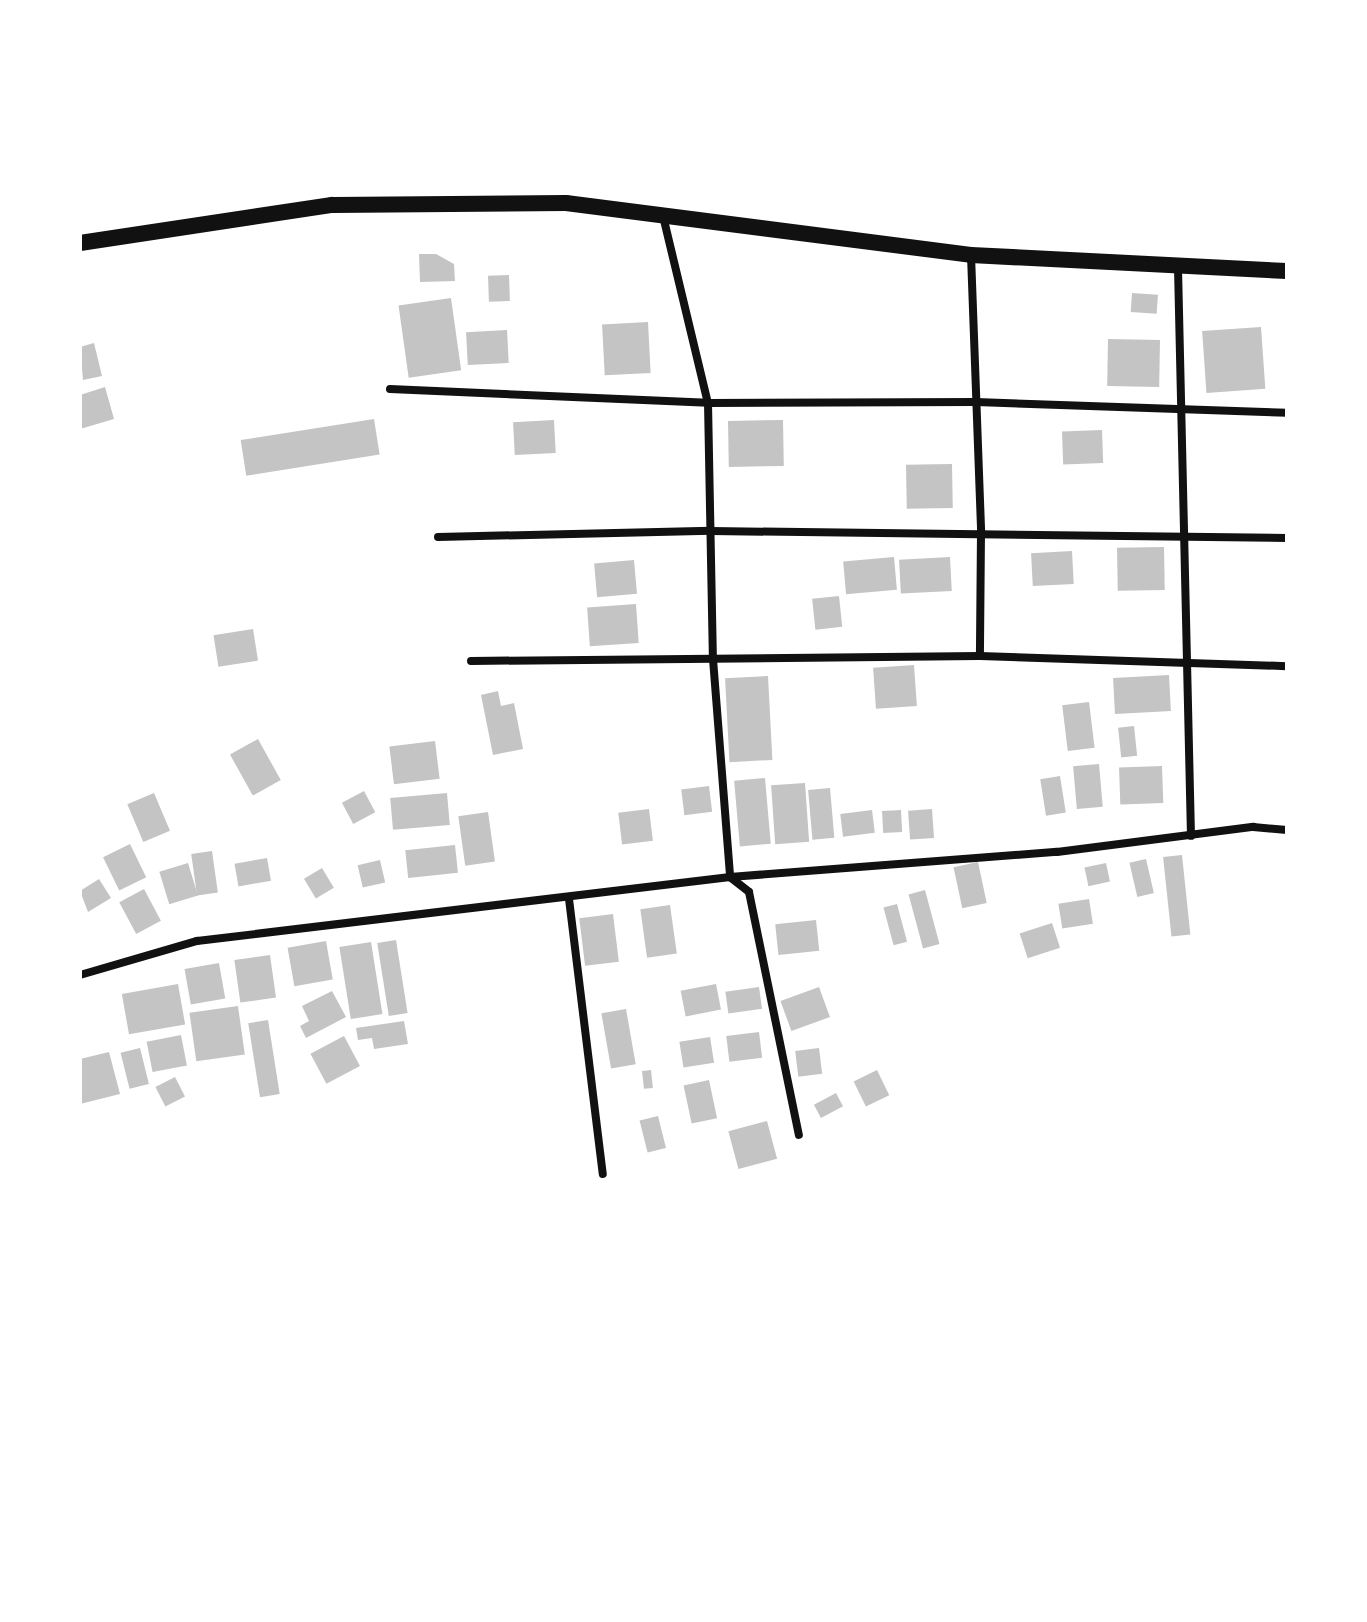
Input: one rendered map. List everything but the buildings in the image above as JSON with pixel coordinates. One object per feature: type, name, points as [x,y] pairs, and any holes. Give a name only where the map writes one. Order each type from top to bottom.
[{"type":"main road","points":[[80,243],[332,205],[566,203],[971,255],[1178,268],[1287,271]]},
{"type":"street","points":[[663,216],[708,403],[713,659],[730,877],[749,892],[799,1135]]},
{"type":"street","points":[[971,255],[981,532],[980,656]]},
{"type":"street","points":[[1178,268],[1185,407],[1191,836]]},
{"type":"street","points":[[390,389],[708,403],[976,402],[1287,413]]},
{"type":"street","points":[[438,537],[711,531],[1287,538]]},
{"type":"street","points":[[471,661],[980,656],[1189,660],[1287,666]]},
{"type":"street","points":[[80,975],[197,941],[569,899],[730,877],[1057,852],[1253,827],[1287,830]]},
{"type":"street","points":[[569,899],[603,1174]]}]
